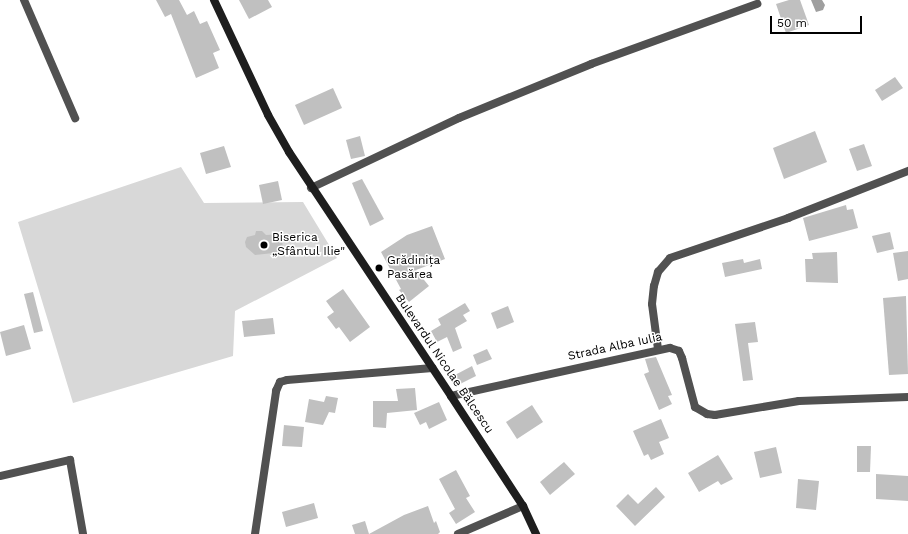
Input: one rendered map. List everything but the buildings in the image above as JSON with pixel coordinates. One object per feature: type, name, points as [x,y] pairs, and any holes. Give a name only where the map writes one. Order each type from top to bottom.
[{"type":"main road","name":"Bulevardul Nicolae Bălcescu","points":[[214,0],[268,114],[311,188],[452,396],[522,506],[536,534]]},
{"type":"street","points":[[24,0],[75,118]]},
{"type":"street","points":[[311,188],[459,118],[591,64],[757,4]]},
{"type":"street","points":[[658,349],[652,304],[654,286],[658,272],[670,258],[788,218],[908,171]]},
{"type":"street","name":"Strada Alba Iulia","points":[[452,396],[658,349],[670,348],[679,352],[695,407],[707,414],[715,415],[799,401],[908,398]]},
{"type":"street","points":[[255,534],[276,391],[280,382],[287,380],[433,368]]},
{"type":"street","points":[[0,476],[70,460],[83,534]]},
{"type":"street","points":[[458,534],[522,506]]},
{"type":"shaded area","points":[[811,0],[822,0],[825,5],[823,10],[816,12]]},
{"type":"shaded area","points":[[181,167],[204,203],[303,202],[337,258],[235,311],[233,356],[73,403],[18,222]]},
{"type":"place","name":"Biserica „Sfântul Ilie\"","points":[[264,245]]},
{"type":"place","name":"Grădinița Pasărea","points":[[379,268]]}]
